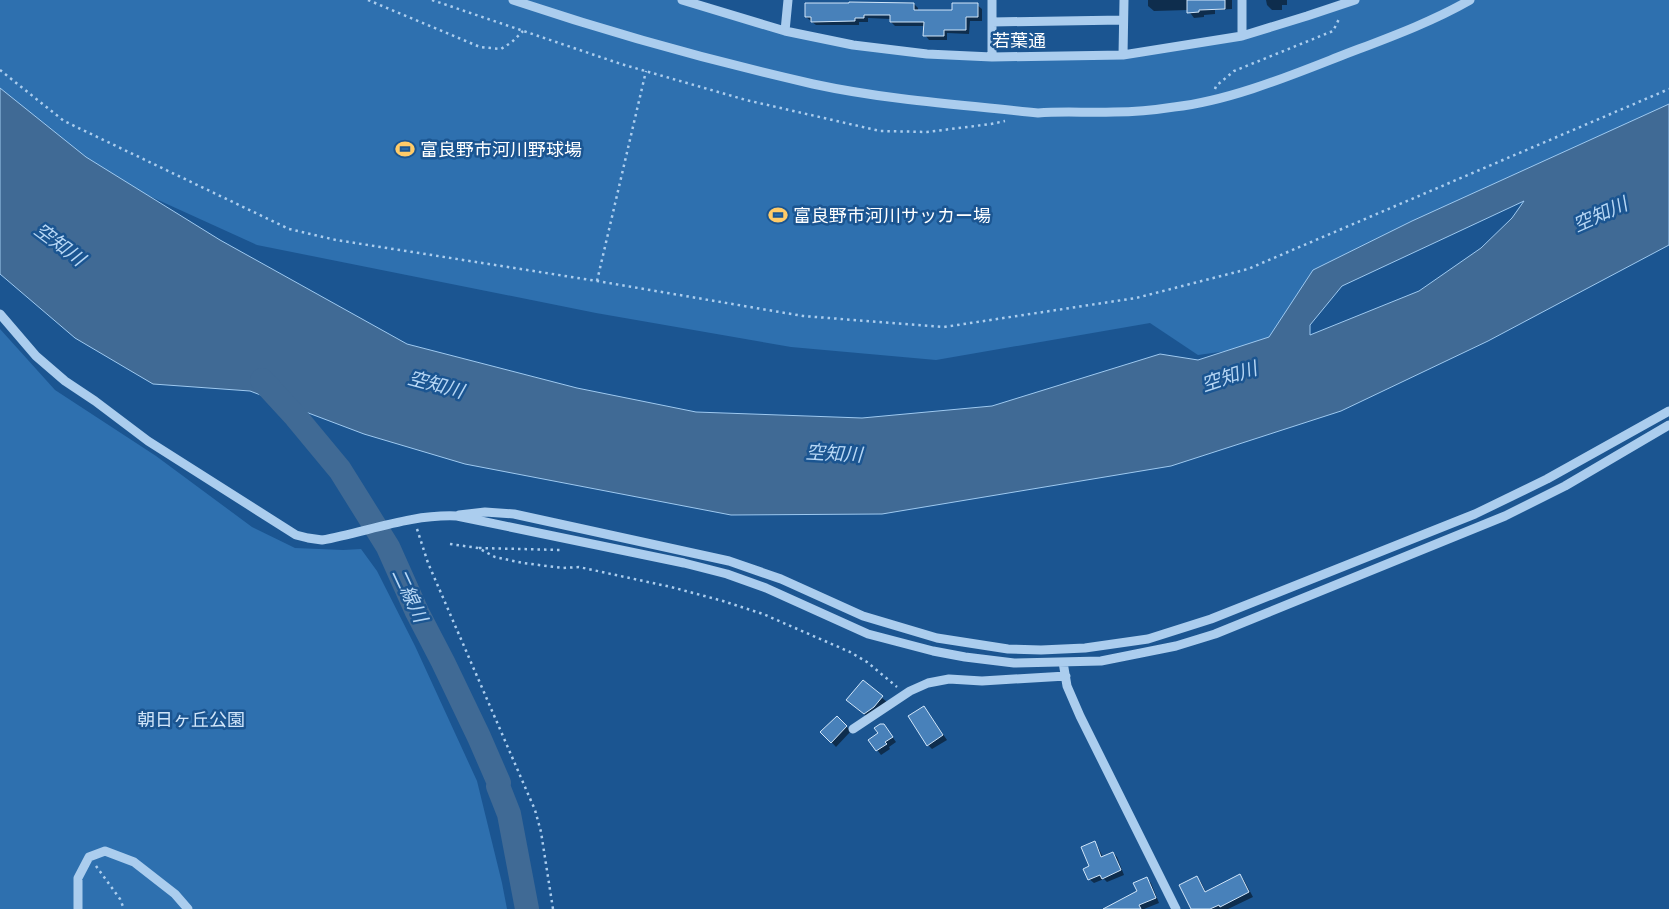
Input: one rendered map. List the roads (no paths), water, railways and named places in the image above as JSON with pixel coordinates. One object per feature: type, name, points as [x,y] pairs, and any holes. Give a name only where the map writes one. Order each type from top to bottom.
[{"type":"street","points":[[513,0],[557,15],[685,52],[814,84],[916,101],[1038,113],[1115,112],[1167,108],[1214,99],[1271,83],[1361,48],[1452,10],[1470,0]]},
{"type":"street","name":"若葉通","points":[[682,0],[785,31],[853,45],[927,54],[992,58],[1123,55],[1242,36],[1352,1]]},
{"type":"street","points":[[785,31],[788,0]]},
{"type":"street","points":[[992,0],[992,58]]},
{"type":"street","points":[[1123,55],[1124,0]]},
{"type":"street","points":[[1242,0],[1242,36]]},
{"type":"street","points":[[992,22],[1123,20]]},
{"type":"street","points":[[0,314],[36,356],[58,375],[148,441],[296,534],[322,540],[415,518],[435,515],[457,516],[684,563],[727,574],[766,588],[868,634],[933,651],[1014,663],[1101,661],[1138,655],[1215,634],[1505,516],[1565,486],[1669,425]]},
{"type":"street","points":[[457,516],[485,512],[514,514],[713,556],[756,569],[863,616],[937,638],[1008,649],[1085,648],[1148,638],[1211,619],[1475,514],[1540,484],[1669,411]]},
{"type":"street","points":[[1064,662],[1067,686],[1080,716],[1176,909]]},
{"type":"street","points":[[853,729],[906,694],[928,683],[949,680],[982,681],[1066,676]]},
{"type":"street","points":[[78,909],[78,878],[89,857],[105,851],[134,862],[175,894],[188,909]]},
{"type":"water","name":"空知川","points":[[0,88],[86,157],[220,240],[407,344],[577,388],[696,412],[862,418],[992,406],[1160,354],[1198,360],[1269,337],[1313,270],[1412,221],[1669,104],[1669,245],[1488,341],[1341,411],[1171,466],[882,514],[731,515],[465,464],[364,434],[250,391],[153,384],[75,338],[0,274]],"holes":[[[1524,201],[1512,218],[1481,248],[1419,291],[1310,335],[1310,325],[1342,286]]]},
{"type":"waterway","name":"二線川","points":[[262,380],[340,470],[388,547],[499,783],[498,786],[509,814],[527,909]]},
{"type":"place","name":"富良野市河川野球場","points":[[405,149]]},
{"type":"place","name":"富良野市河川サッカー場","points":[[778,215]]},
{"type":"park label","name":"朝日ヶ丘公園","points":[[191,719]]}]
